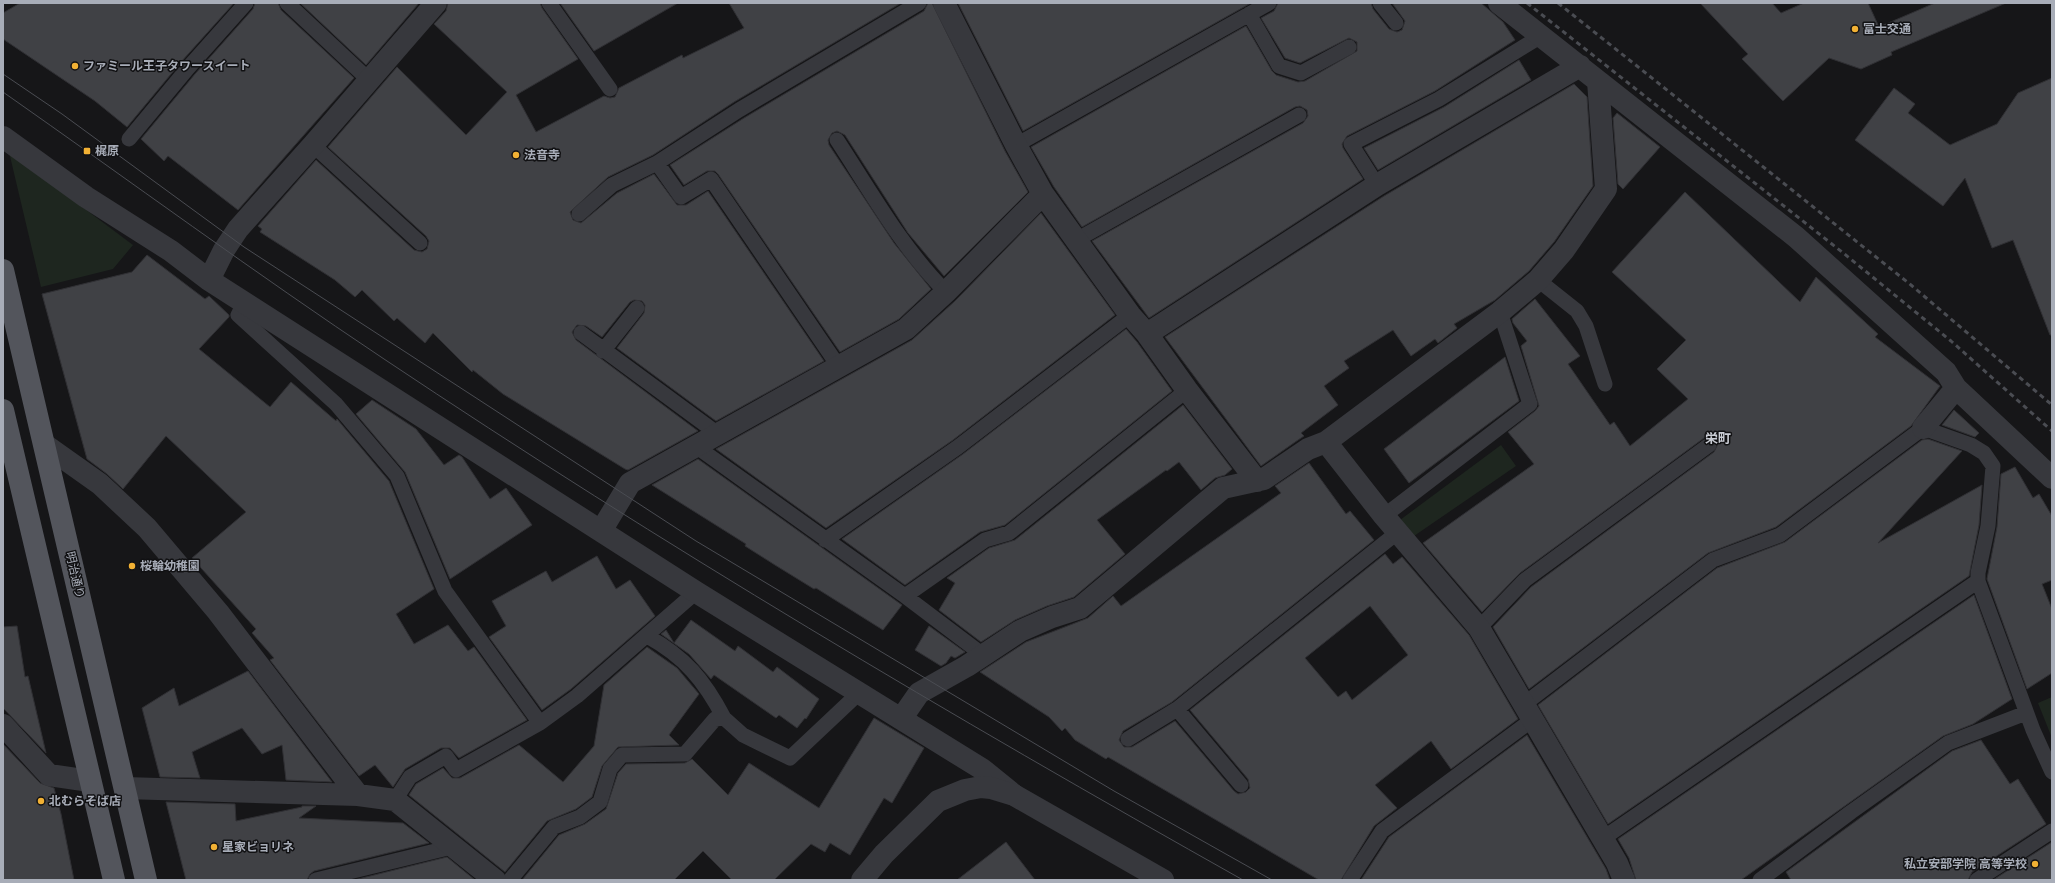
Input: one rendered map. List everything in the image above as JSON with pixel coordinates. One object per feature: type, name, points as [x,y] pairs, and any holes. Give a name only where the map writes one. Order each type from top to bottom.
[{"type":"main road","name":"明治通り","points":[[3,270],[126,788],[146,880]]},
{"type":"main road","points":[[3,410],[114,880]]},
{"type":"street","points":[[209,280],[224,250],[238,229],[436,3]]},
{"type":"street","points":[[944,3],[1016,145],[1043,194],[1078,239],[1130,315],[1147,334],[1187,390],[1257,481]]},
{"type":"street","points":[[1499,3],[1796,237],[1946,372],[1956,388],[2052,478]]},
{"type":"street","points":[[1147,334],[1377,185],[1580,66]]},
{"type":"street","points":[[901,719],[919,693],[967,666],[1020,631],[1052,617],[1080,608],[1223,488],[1264,479],[1308,449],[1326,442],[1500,312],[1538,280],[1564,250],[1606,189],[1598,81]]},
{"type":"street","points":[[3,137],[86,197],[171,251],[209,280],[244,303],[696,592],[982,769],[1014,795],[1163,880]]},
{"type":"street","points":[[601,531],[630,483],[906,329],[946,292],[1043,194]]},
{"type":"street","points":[[1923,428],[1956,388]]},
{"type":"street","points":[[1326,442],[1384,516],[1479,628],[1617,863],[1624,880]]},
{"type":"street","points":[[45,445],[100,484],[148,528],[218,612],[358,795]]},
{"type":"street","points":[[3,724],[49,775],[90,781]]},
{"type":"street","points":[[862,880],[884,854],[938,801],[965,790],[981,787],[991,788],[1014,795]]},
{"type":"street","points":[[126,788],[358,795],[395,800],[456,846],[495,880]]},
{"type":"lane","points":[[129,140],[188,68],[246,3]]},
{"type":"lane","points":[[287,3],[369,80]]},
{"type":"lane","points":[[549,3],[610,89]]},
{"type":"lane","points":[[579,214],[612,185],[657,163],[739,110],[919,3]]},
{"type":"lane","points":[[1016,145],[1270,3]]},
{"type":"lane","points":[[1380,3],[1396,23]]},
{"type":"lane","points":[[1249,14],[1278,66],[1301,73],[1349,47]]},
{"type":"lane","points":[[1377,185],[1351,144],[1439,99],[1541,36]]},
{"type":"lane","points":[[1078,239],[1299,115]]},
{"type":"lane","points":[[837,140],[892,226],[931,277],[946,292]]},
{"type":"lane","points":[[313,145],[420,243]]},
{"type":"lane","points":[[657,163],[681,197],[711,179],[839,367]]},
{"type":"lane","points":[[1538,280],[1577,311],[1586,326],[1605,384]]},
{"type":"lane","points":[[244,303],[238,315],[336,404],[397,476],[445,591],[540,722]]},
{"type":"lane","points":[[603,350],[637,308]]},
{"type":"lane","points":[[1384,516],[1530,404],[1500,312]]},
{"type":"lane","points":[[825,540],[958,447],[1130,315]]},
{"type":"lane","points":[[581,333],[718,434]]},
{"type":"lane","points":[[905,596],[985,540],[1009,533],[1187,390]]},
{"type":"lane","points":[[1350,880],[1382,831],[1713,560],[1780,536],[1923,428],[1971,445],[1984,453],[1993,466],[1988,526],[1978,573],[1978,581],[2026,713],[2052,772]]},
{"type":"lane","points":[[1479,628],[1525,580],[1709,445]]},
{"type":"lane","points":[[697,446],[825,540],[905,596],[983,655]]},
{"type":"lane","points":[[1128,739],[1177,709],[1398,532]]},
{"type":"lane","points":[[1602,838],[1978,581]]},
{"type":"lane","points":[[395,800],[410,777],[446,756],[456,770],[540,722],[577,696],[696,592]]},
{"type":"lane","points":[[647,636],[667,647],[691,668],[710,691],[724,718],[743,735],[790,758],[859,693]]},
{"type":"lane","points":[[1177,709],[1241,785]]},
{"type":"lane","points":[[1760,880],[1851,812],[1948,743],[2026,713]]},
{"type":"lane","points":[[510,880],[554,827],[580,817],[600,802],[610,769],[622,755],[685,754],[715,719],[724,718]]},
{"type":"lane","points":[[1977,880],[2052,831]]},
{"type":"lane","points":[[316,880],[456,846]]},
{"type":"shaded area","points":[[9,152],[133,245],[113,269],[41,287]]},
{"type":"shaded area","points":[[1501,445],[1516,466],[1414,536],[1400,520]]},
{"type":"shaded area","points":[[2052,697],[2052,738],[2038,703]]},
{"type":"building","points":[[20,3],[234,3],[181,62],[127,127],[95,101],[3,39],[3,13]]},
{"type":"building","points":[[255,3],[278,3],[281,10],[354,78],[238,210],[168,156],[164,161],[141,139],[195,74],[253,9]]},
{"type":"building","points":[[300,3],[419,3],[366,65]]},
{"type":"building","points":[[448,3],[540,3],[578,59],[516,95],[536,132],[604,96],[610,98],[615,97],[619,88],[682,55],[683,58],[744,28],[729,3],[901,3],[734,102],[653,155],[608,177],[570,212],[573,220],[581,223],[617,193],[654,174],[677,205],[686,205],[708,191],[824,361],[716,421],[617,348],[644,313],[645,305],[642,301],[634,300],[630,302],[602,337],[586,326],[577,325],[572,332],[576,340],[698,431],[628,470],[503,394],[473,370],[472,372],[433,333],[425,343],[397,318],[394,321],[362,290],[355,297],[335,280],[260,232],[262,229],[258,226],[316,160],[414,250],[422,252],[427,249],[429,241],[426,236],[328,147],[397,67],[466,135],[507,92],[434,24],[446,11]]},
{"type":"building","points":[[560,3],[678,3],[594,51]]},
{"type":"building","points":[[928,3],[932,3],[1005,151],[1028,192],[944,276],[908,233],[845,135],[837,131],[832,133],[828,140],[829,145],[894,243],[931,289],[899,319],[840,352],[718,174],[715,171],[707,171],[684,185],[670,165],[744,118],[924,11]]},
{"type":"building","points":[[958,3],[1251,3],[1023,131]]},
{"type":"building","points":[[1278,3],[1371,3],[1373,9],[1389,29],[1397,32],[1402,30],[1405,21],[1392,3],[1481,3],[1503,22],[1515,40],[1435,91],[1347,136],[1342,144],[1343,148],[1363,179],[1149,318],[1092,241],[1303,123],[1308,116],[1307,110],[1300,106],[1295,107],[1082,227],[1054,187],[1031,147],[1246,26],[1272,71],[1276,75],[1298,82],[1305,81],[1357,51],[1357,42],[1349,38],[1300,63],[1285,58],[1261,18],[1274,11]]},
{"type":"building","points":[[1700,3],[1772,3],[1781,13],[1804,3],[1868,3],[1879,27],[1935,3],[2006,3],[1891,52],[1892,55],[1861,69],[1829,58],[1783,101],[1742,59],[1748,54]]},
{"type":"building","points":[[1519,60],[1531,80],[1378,170],[1364,148],[1444,107]]},
{"type":"building","points":[[2052,78],[2052,335],[2050,335],[2013,240],[1992,248],[1965,178],[1943,206],[1855,140],[1894,88],[1915,104],[1908,113],[1950,145],[1997,124],[2018,93]]},
{"type":"building","points":[[1574,84],[1587,97],[1593,186],[1554,242],[1529,271],[1495,300],[1454,324],[1457,328],[1438,343],[1435,339],[1411,356],[1393,330],[1344,361],[1349,368],[1324,386],[1338,405],[1301,433],[1304,436],[1261,466],[1165,337],[1384,196]]},
{"type":"building","points":[[1617,113],[1660,147],[1623,189],[1618,184],[1613,118]]},
{"type":"building","points":[[1685,192],[1800,302],[1816,277],[1878,334],[1875,337],[1940,386],[1911,426],[1776,527],[1708,553],[1529,689],[1493,627],[1531,587],[1714,452],[1718,444],[1716,439],[1708,436],[1704,438],[1520,573],[1482,612],[1423,543],[1534,464],[1508,432],[1535,411],[1539,406],[1521,346],[1527,341],[1513,323],[1512,319],[1535,299],[1580,356],[1568,364],[1610,425],[1614,422],[1630,446],[1688,399],[1657,369],[1686,340],[1612,272]]},
{"type":"building","points":[[1041,213],[1115,315],[953,440],[826,528],[716,449],[912,340],[955,301]]},
{"type":"building","points":[[147,255],[205,299],[209,296],[229,315],[229,317],[199,349],[270,407],[291,382],[336,421],[337,419],[389,481],[434,589],[396,614],[414,644],[448,625],[468,651],[474,647],[527,720],[459,758],[450,748],[441,748],[405,769],[393,787],[375,765],[359,776],[270,660],[274,658],[252,633],[256,629],[192,558],[246,512],[166,436],[123,489],[107,474],[87,459],[42,294],[132,272]]},
{"type":"building","points":[[1126,329],[1172,391],[1005,525],[980,532],[905,585],[842,539],[963,454]]},
{"type":"building","points":[[1505,357],[1519,401],[1409,483],[1384,449]]},
{"type":"building","points":[[372,400],[416,429],[444,465],[459,455],[462,457],[490,499],[506,488],[532,525],[450,579],[405,472],[356,414]]},
{"type":"building","points":[[1183,405],[1232,469],[1225,475],[1215,478],[1201,490],[1179,462],[1167,471],[1166,470],[1097,520],[1125,554],[1074,597],[1047,606],[1015,620],[981,642],[939,610],[955,583],[947,578],[989,548],[1015,540]]},
{"type":"building","points":[[1954,410],[1979,433],[1975,437],[1942,425]]},
{"type":"building","points":[[1928,439],[1962,451],[1878,543],[1982,485],[1979,525],[1969,576],[1608,824],[1538,705],[1717,568],[1785,542],[1922,440]]},
{"type":"building","points":[[698,459],[902,605],[883,630],[816,588],[814,589],[775,565],[745,546],[746,544],[652,485]]},
{"type":"building","points":[[1309,463],[1346,514],[1350,511],[1374,540],[1172,702],[1123,731],[1119,740],[1124,747],[1132,747],[1175,721],[1234,791],[1238,794],[1246,792],[1250,788],[1248,779],[1190,710],[1385,554],[1393,564],[1402,557],[1469,635],[1518,719],[1451,769],[1431,741],[1375,785],[1397,808],[1374,826],[1341,880],[1319,880],[1108,757],[1106,759],[1075,740],[1065,728],[1062,731],[1049,717],[980,672],[1026,642],[1088,618],[1113,596],[1121,606],[1281,493],[1275,486]],"holes":[[[1370,606],[1408,655],[1352,700],[1346,691],[1338,697],[1305,658]]]},
{"type":"building","points":[[2015,467],[2033,498],[2039,494],[2052,516],[2052,580],[2042,584],[2052,609],[2052,673],[2027,689],[1987,579],[1997,527],[2001,474]]},
{"type":"building","points":[[597,556],[616,589],[630,580],[655,616],[571,689],[542,710],[489,637],[506,626],[492,601],[546,571],[552,582]]},
{"type":"building","points":[[1974,595],[2012,699],[1973,724],[1943,736],[1741,880],[1636,880],[1629,858],[1618,839]]},
{"type":"building","points":[[691,620],[735,651],[738,646],[773,672],[777,667],[819,699],[806,719],[805,718],[797,728],[779,715],[776,718],[714,675],[711,679],[689,654],[661,634],[666,630],[674,643]]},
{"type":"building","points":[[17,626],[25,677],[28,676],[46,753],[3,708],[3,627]]},
{"type":"building","points":[[929,626],[965,652],[955,658],[951,656],[946,663],[941,666],[915,650]]},
{"type":"building","points":[[647,647],[677,668],[699,694],[669,735],[679,745],[618,747],[602,766],[592,797],[576,809],[547,821],[505,872],[409,795],[416,784],[443,768],[452,778],[460,778],[519,745],[563,782],[594,746],[604,685]]},
{"type":"building","points":[[248,671],[332,782],[286,780],[282,745],[262,754],[242,728],[192,752],[200,778],[160,777],[142,708],[174,688],[179,706]]},
{"type":"building","points":[[874,718],[924,748],[892,803],[884,798],[850,855],[830,843],[825,852],[811,844],[774,880],[732,880],[703,851],[674,880],[522,880],[559,835],[585,824],[606,809],[618,773],[626,764],[685,763],[692,759],[728,795],[749,763],[819,808]]},
{"type":"building","points":[[1527,735],[1606,869],[1610,880],[1361,880],[1389,837]]},
{"type":"building","points":[[1981,740],[2010,784],[2018,779],[2046,824],[1972,872],[1968,880],[1791,880],[1786,872],[1952,751]]},
{"type":"building","points":[[3,744],[40,783],[54,788],[61,814],[74,880],[3,880]]},
{"type":"building","points":[[166,802],[235,804],[236,821],[302,806],[316,806],[299,818],[403,823],[429,843],[314,871],[310,874],[307,880],[186,880]]},
{"type":"building","points":[[1006,842],[1035,880],[957,880]]},
{"type":"building","name":"私立安部学院 高等学校","points":[[2052,842],[2052,880],[1993,880]]},
{"type":"building","points":[[447,857],[475,880],[354,880]]},
{"type":"tram line","points":[[3,74],[62,114],[244,247],[696,541],[1114,791],[1272,880]]},
{"type":"tram line","points":[[3,92],[240,260],[384,359],[594,496],[808,628],[916,692],[1243,880]]},
{"type":"railway","points":[[1527,3],[1842,252],[1951,341],[2052,431]]},
{"type":"railway","points":[[1558,3],[1911,285],[2052,405]]},
{"type":"place","name":"富士交通","points":[[1855,29]]},
{"type":"place","name":"ファミール王子タワースイート","points":[[75,66]]},
{"type":"place","name":"梶原","points":[[87,151]]},
{"type":"place","name":"法音寺","points":[[516,155]]},
{"type":"place","name":"桜輪幼稚園","points":[[132,566]]},
{"type":"place","name":"北むらそば店","points":[[41,801]]},
{"type":"place","name":"星家ビョリネ","points":[[214,847]]},
{"type":"place","name":"私立安部学院 高等学校","points":[[2035,864]]},
{"type":"district","name":"栄町","points":[[1718,438]]}]
